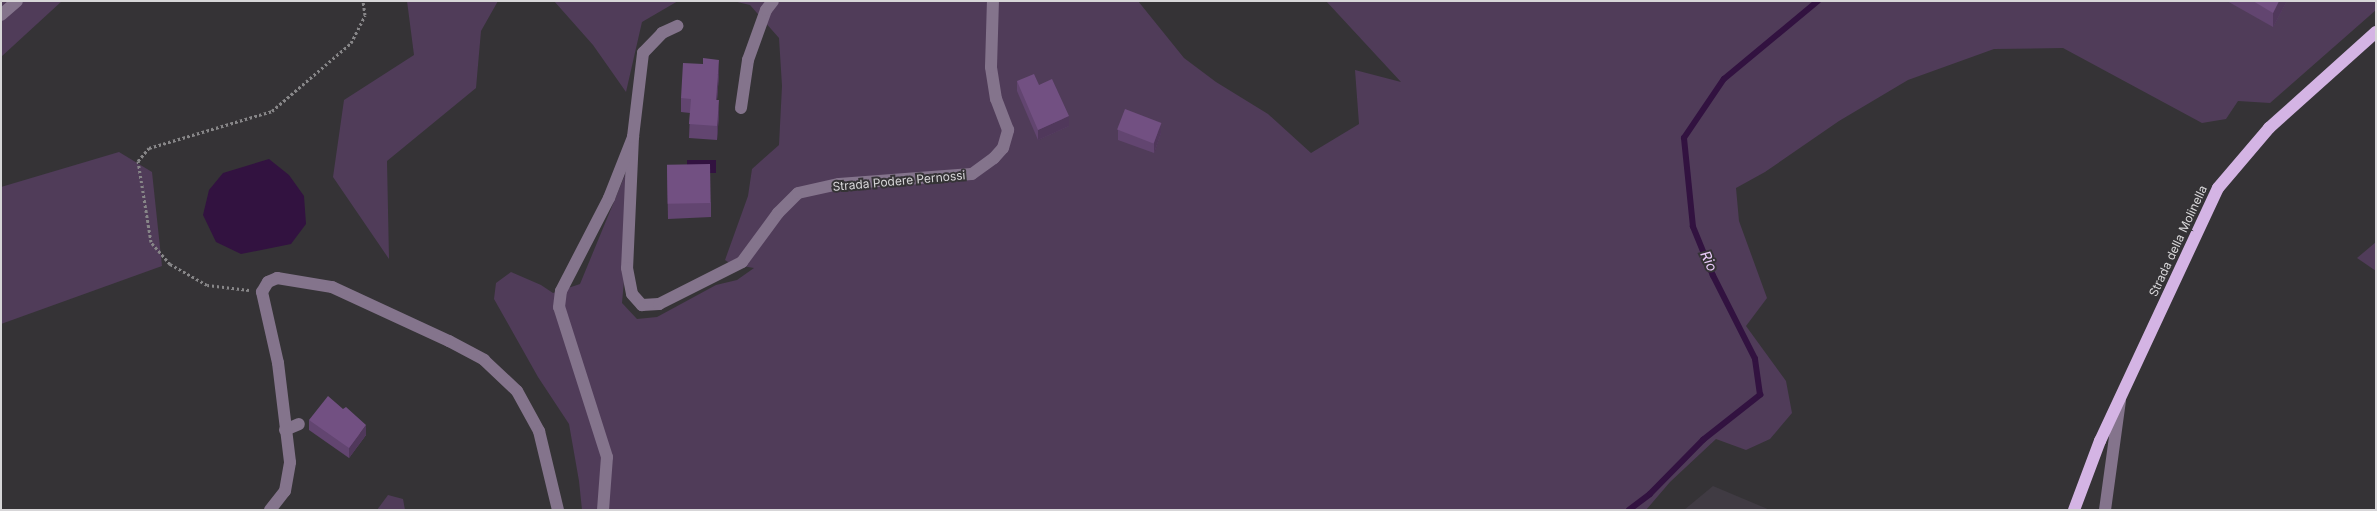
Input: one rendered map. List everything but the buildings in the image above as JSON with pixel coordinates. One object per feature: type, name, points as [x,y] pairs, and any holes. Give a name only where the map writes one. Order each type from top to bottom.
[{"type":"main road","name":"Strada della Molinella","points":[[2074,510],[2100,441],[2218,188],[2269,128],[2376,32]]},
{"type":"lane","points":[[1,16],[17,1]]},
{"type":"lane","points":[[742,108],[748,60],[766,10],[773,1]]},
{"type":"lane","name":"Strada Podere Pernossi","points":[[633,137],[627,268],[632,294],[642,306],[659,304],[742,262],[778,213],[798,193],[839,184],[972,174],[994,158],[1003,148],[1008,130],[996,99],[991,67],[993,1]]},
{"type":"lane","points":[[603,510],[607,457],[559,307],[561,291],[609,198],[633,137],[643,53],[662,33],[677,26]]},
{"type":"lane","points":[[270,510],[285,491],[290,462],[278,362],[262,292],[268,282],[277,278],[332,287],[449,341],[484,360],[517,391],[539,431],[558,510]]},
{"type":"lane","points":[[2105,510],[2121,398]]},
{"type":"lane","points":[[286,430],[299,424]]},
{"type":"path","points":[[262,292],[207,285],[170,264],[151,242],[138,161],[149,148],[272,111],[352,43],[365,15],[363,1]]},
{"type":"shaded area","points":[[1,1],[62,1],[1,57]]},
{"type":"shaded area","points":[[407,1],[498,1],[481,31],[476,88],[387,161],[389,259],[333,177],[344,100],[414,55]]},
{"type":"shaded area","points":[[554,1],[678,1],[642,22],[626,92],[593,45]]},
{"type":"shaded area","points":[[733,1],[1138,1],[1184,58],[1216,82],[1268,114],[1311,153],[1359,124],[1355,70],[1401,82],[1326,1],[2376,1],[2376,10],[2270,103],[2238,101],[2226,119],[2202,123],[2063,48],[1994,49],[1908,80],[1839,121],[1765,172],[1736,188],[1739,221],[1767,298],[1746,326],[1786,381],[1792,413],[1770,439],[1746,450],[1716,439],[1670,482],[1646,510],[582,510],[569,424],[538,377],[494,299],[496,283],[511,272],[541,285],[553,293],[580,284],[627,170],[634,170],[622,303],[637,319],[657,317],[716,285],[737,280],[754,268],[731,264],[725,260],[748,196],[752,169],[779,145],[782,86],[779,38],[750,5]]},
{"type":"shaded area","points":[[119,152],[152,172],[162,266],[1,324],[1,187]]},
{"type":"shaded area","points":[[269,159],[289,175],[304,196],[306,224],[291,244],[241,254],[216,242],[203,215],[209,190],[223,173]]},
{"type":"shaded area","points":[[687,160],[716,160],[716,173],[687,173]]},
{"type":"shaded area","points":[[2376,242],[2376,271],[2357,258]]},
{"type":"shaded area","points":[[1713,486],[1770,510],[1684,510]]},
{"type":"shaded area","points":[[388,495],[403,499],[405,510],[377,510]]},
{"type":"waterway","name":"Rio","points":[[1629,510],[1650,494],[1703,440],[1760,395],[1755,359],[1713,276],[1693,227],[1684,138],[1724,79],[1818,1]]}]
